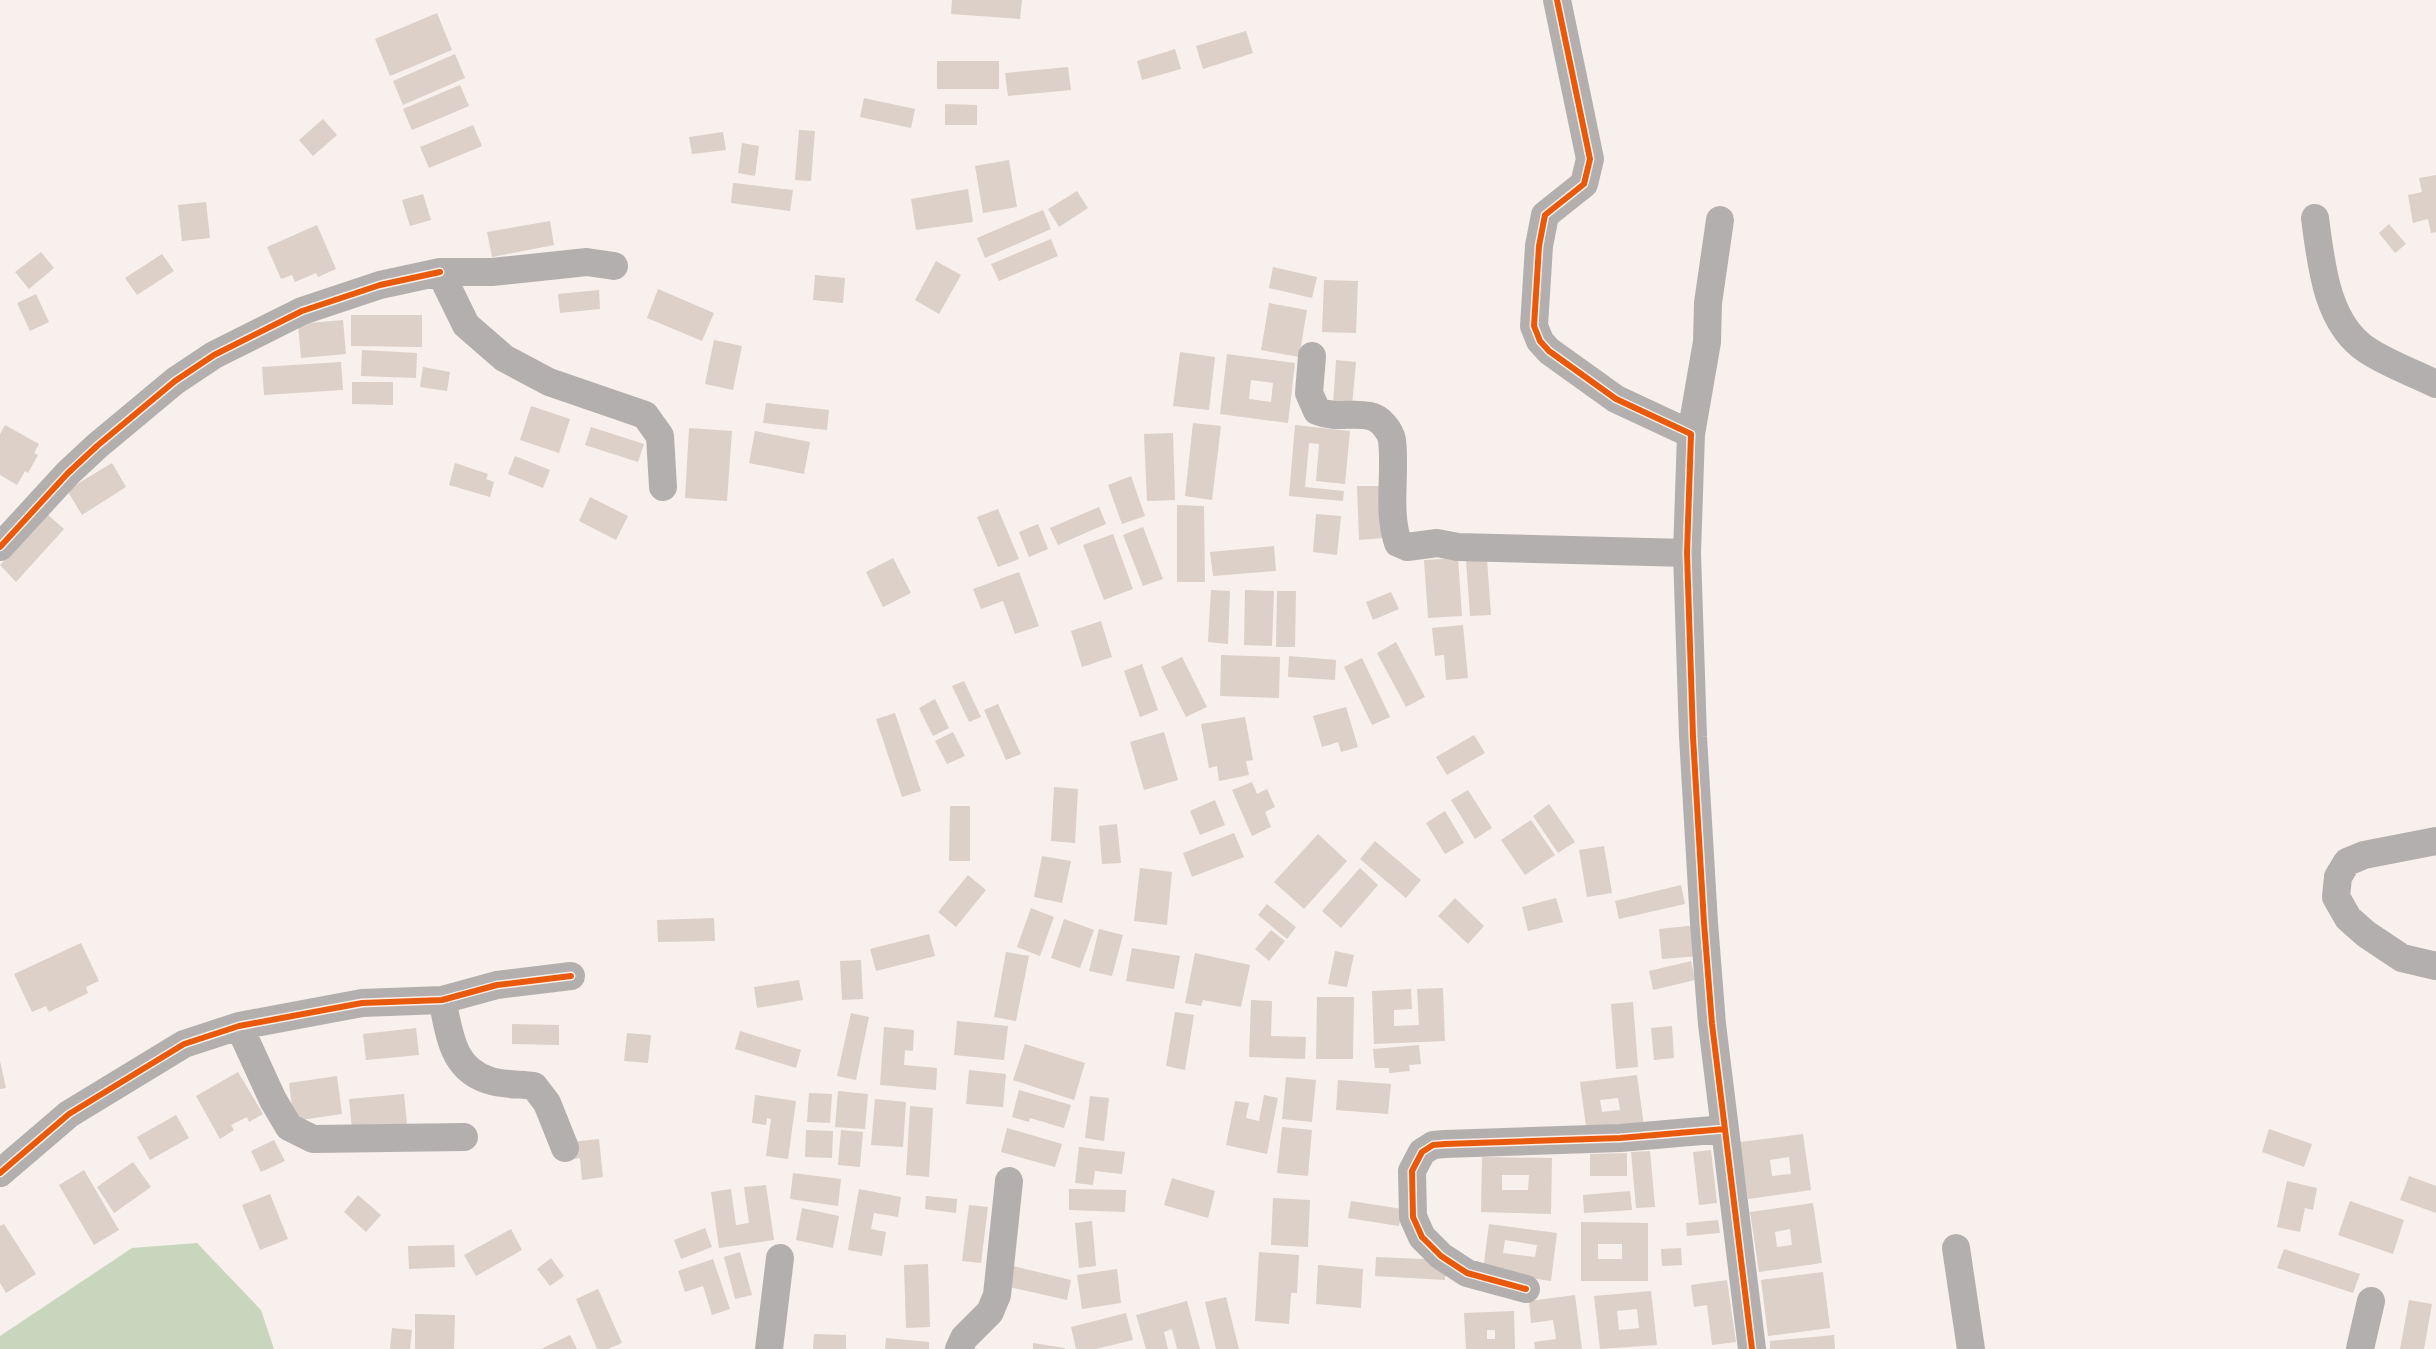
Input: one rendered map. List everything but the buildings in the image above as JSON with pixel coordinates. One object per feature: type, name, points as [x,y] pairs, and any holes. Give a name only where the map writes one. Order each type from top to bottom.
[{"type":"street","points":[[1557,0],[1590,159],[1584,184],[1545,215],[1539,246],[1534,326],[1540,341],[1549,350],[1616,399],[1691,434]]},
{"type":"street","points":[[2315,218],[2323,270],[2333,305],[2346,330],[2366,350],[2436,384]]},
{"type":"street","points":[[1720,220],[1708,303],[1707,342],[1691,434],[1687,553],[1693,737],[1712,1024],[1752,1349]]},
{"type":"street","points":[[0,547],[68,473],[175,380],[214,355],[260,330],[310,308],[380,285],[440,272],[492,272],[587,262],[614,266]]},
{"type":"street","points":[[440,272],[466,325],[504,358],[549,382],[645,415],[660,436],[663,487]]},
{"type":"street","points":[[1312,356],[1309,393],[1317,412],[1330,417],[1370,416],[1383,422],[1392,438],[1393,529],[1398,543],[1407,547],[1437,543],[1458,547],[1687,553]]},
{"type":"street","points":[[2436,842],[2364,855],[2347,862],[2338,877],[2336,897],[2348,918],[2366,934],[2402,958],[2436,966]]},
{"type":"street","points":[[0,1173],[69,1114],[184,1044],[239,1026],[362,1003],[442,1000],[497,985],[571,976]]},
{"type":"street","points":[[442,1000],[453,1048],[464,1067],[488,1080],[534,1086],[547,1103],[565,1148]]},
{"type":"street","points":[[239,1026],[273,1100],[289,1127],[313,1138],[464,1137]]},
{"type":"street","points":[[1526,1289],[1468,1273],[1442,1256],[1422,1238],[1413,1218],[1412,1171],[1422,1152],[1433,1145],[1445,1144],[1530,1139],[1620,1138],[1725,1129]]},
{"type":"street","points":[[959,1349],[964,1338],[990,1312],[997,1295],[1009,1181]]},
{"type":"street","points":[[1956,1248],[1971,1349]]},
{"type":"street","points":[[769,1349],[780,1258]]},
{"type":"street","points":[[2360,1349],[2371,1301]]},
{"type":"green space","points":[[197,1243],[261,1310],[274,1349],[0,1349],[0,1336],[132,1248]]},
{"type":"cycle path","points":[[1557,0],[1590,159],[1584,184],[1545,215],[1539,246],[1534,326],[1540,341],[1549,351],[1616,399],[1691,434],[1687,553],[1693,737],[1704,923],[1712,1024],[1752,1349]]},
{"type":"cycle path","points":[[0,547],[68,473],[97,446],[175,381],[214,355],[302,311],[380,285],[440,272]]},
{"type":"cycle path","points":[[0,1173],[69,1114],[184,1044],[239,1026],[362,1003],[442,1000],[497,985],[571,976]]},
{"type":"cycle path","points":[[1526,1289],[1467,1273],[1441,1256],[1422,1237],[1413,1217],[1412,1171],[1422,1152],[1433,1145],[1445,1144],[1620,1138],[1725,1129]]}]
